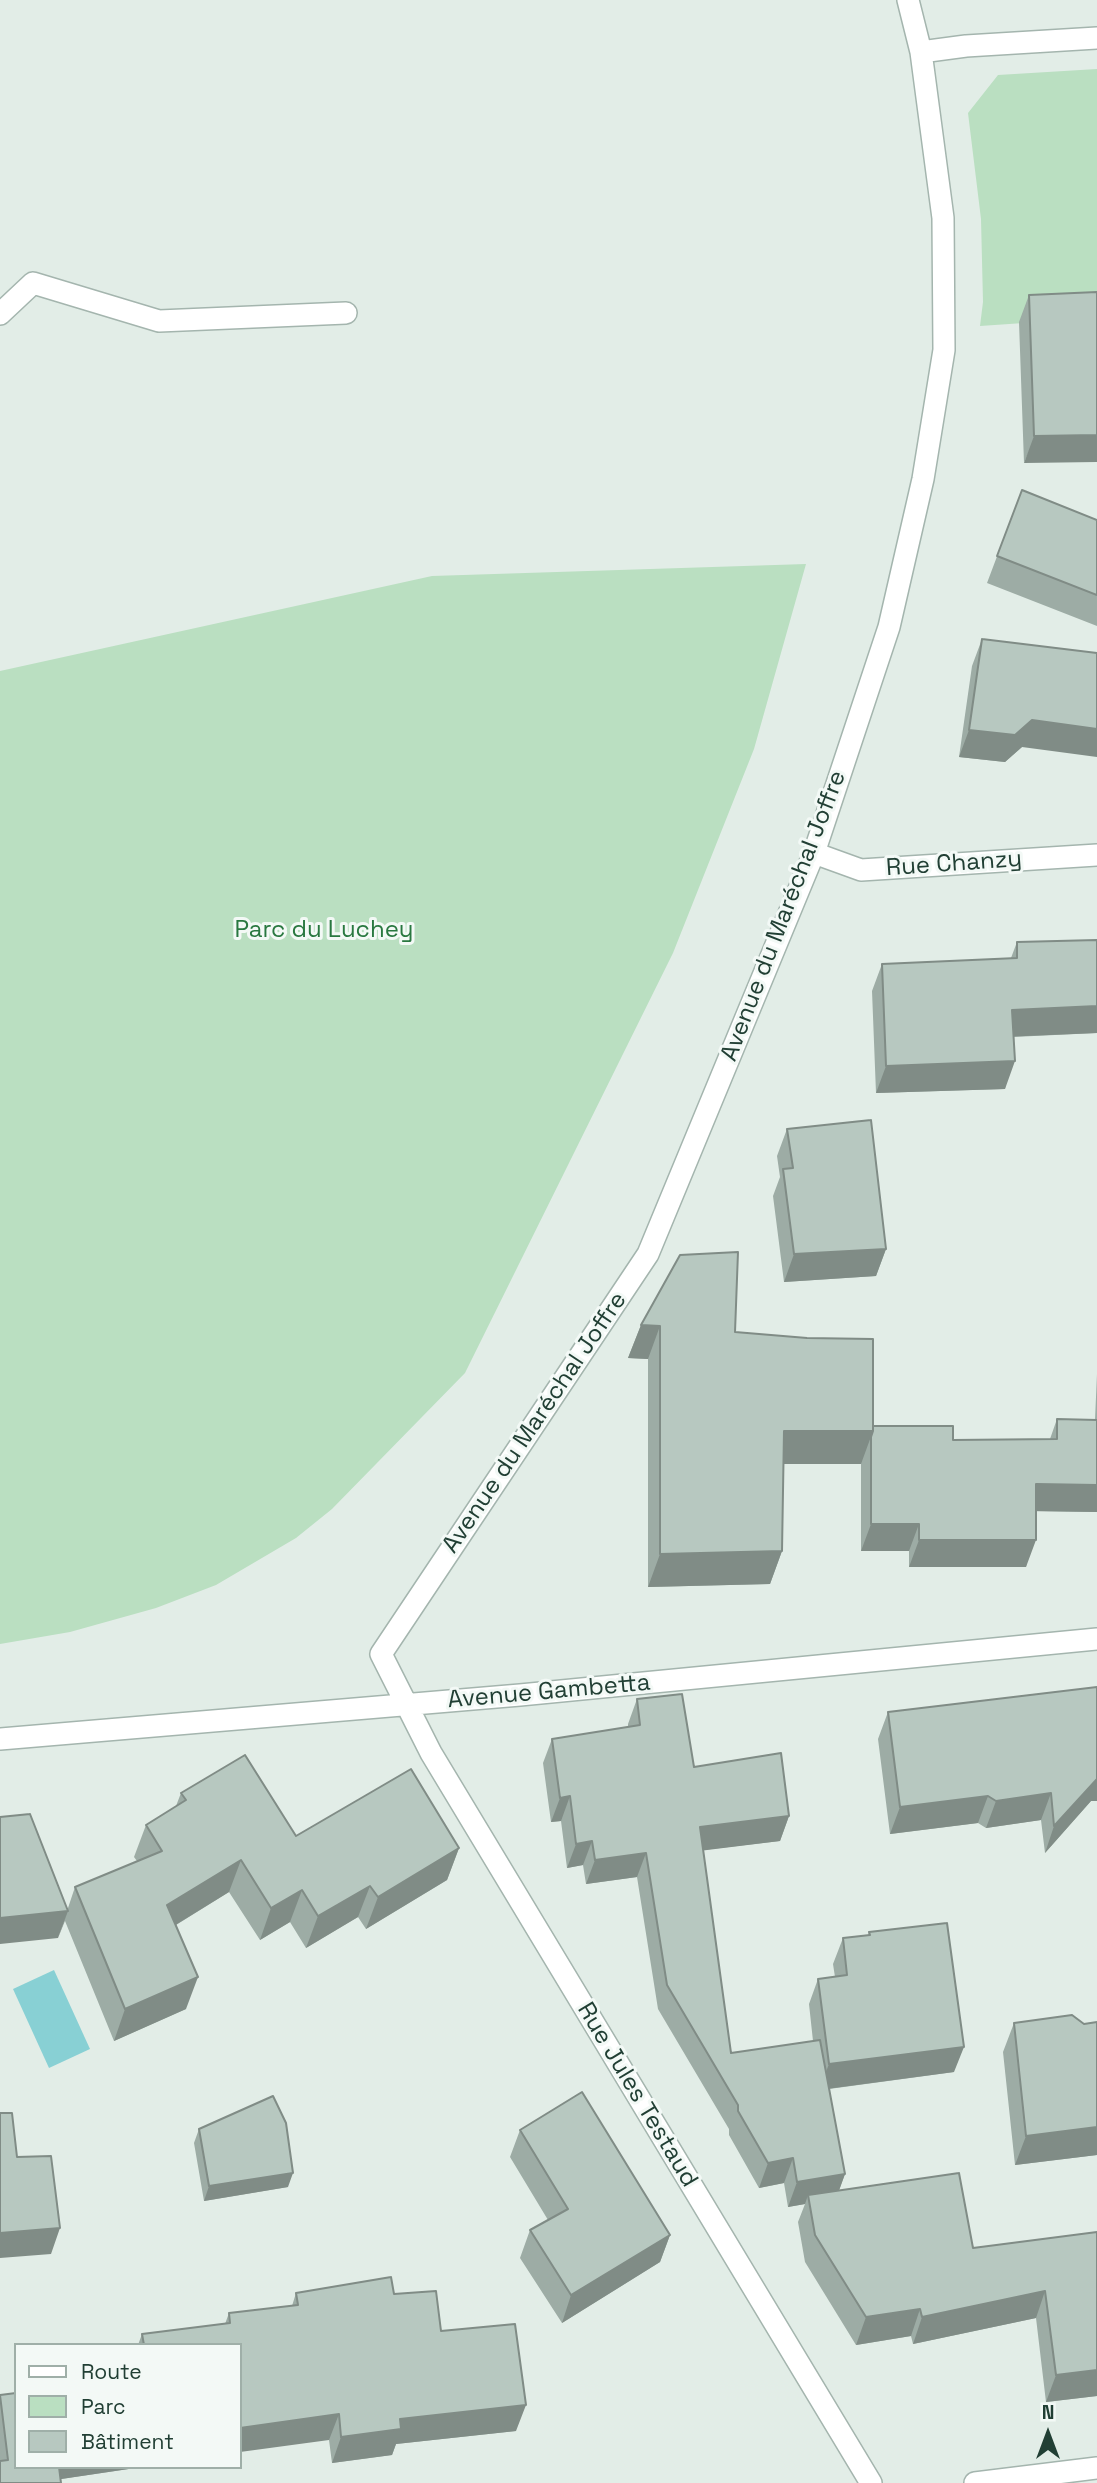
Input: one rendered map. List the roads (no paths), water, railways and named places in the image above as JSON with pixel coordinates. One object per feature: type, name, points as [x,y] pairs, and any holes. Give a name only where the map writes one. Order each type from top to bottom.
[{"type":"street","name":"Avenue du Maréchal Joffre","points":[[405,1705],[381,1654],[648,1254],[814,853],[889,627],[923,479],[943,350],[943,218],[921,52],[908,0]]},
{"type":"street","points":[[921,52],[966,46],[1097,38]]},
{"type":"street","points":[[0,314],[33,283],[159,320],[346,313]]},
{"type":"street","name":"Rue Chanzy","points":[[814,853],[862,870],[1097,855]]},
{"type":"street","name":"Avenue Gambetta","points":[[0,1739],[405,1705],[1097,1639]]},
{"type":"street","name":"Rue Jules Testaud","points":[[405,1705],[438,1765],[871,2483]]},
{"type":"street","points":[[975,2483],[1097,2468]]},
{"type":"water","points":[[54,1970],[90,2049],[49,2068],[13,1989]]},
{"type":"park label","name":"Parc du Luchey","points":[[324,930]]}]
